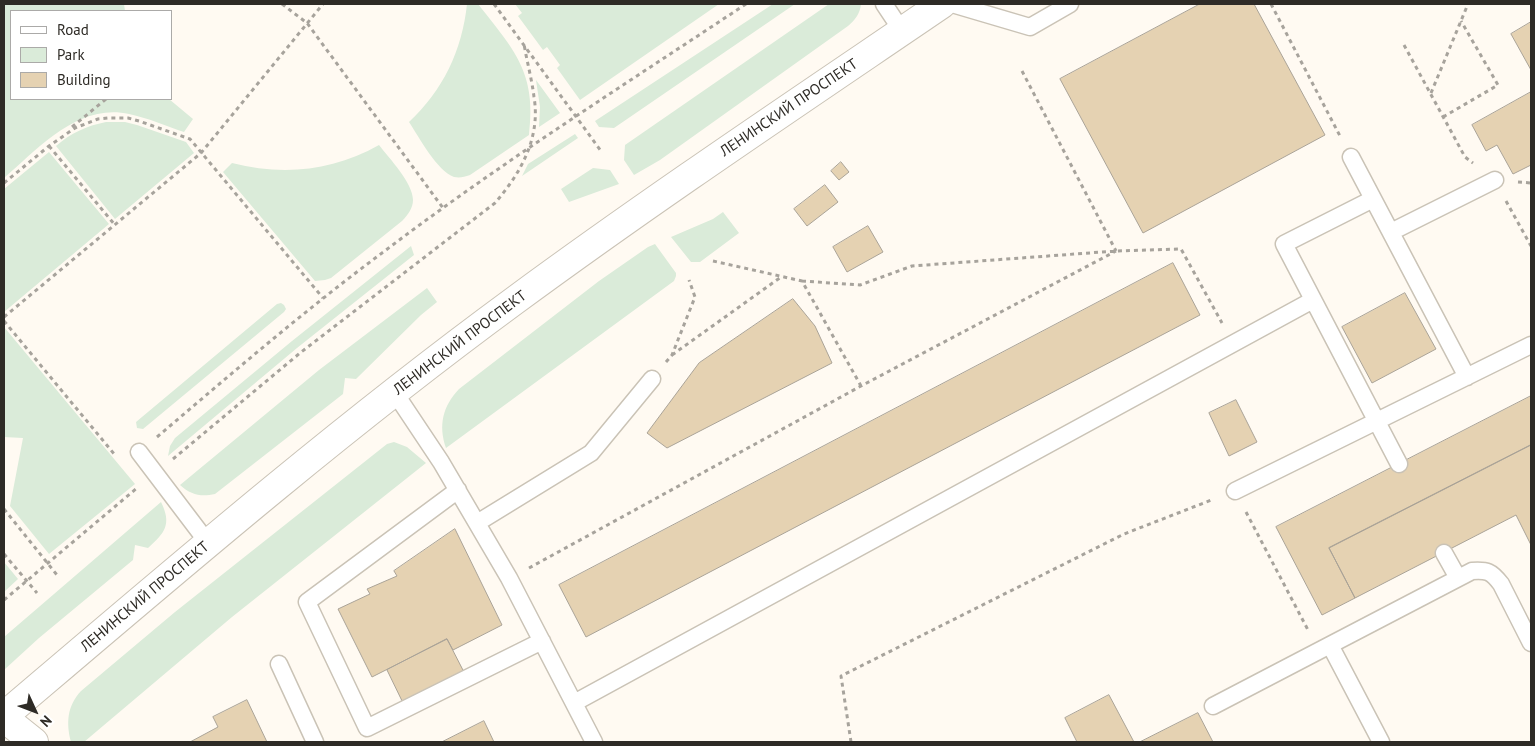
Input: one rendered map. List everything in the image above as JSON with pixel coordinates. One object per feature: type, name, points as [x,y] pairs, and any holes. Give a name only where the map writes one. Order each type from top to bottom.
[{"type":"main road","name":"ЛЕНИНСКИЙ ПРОСПЕКТ","points":[[4,717],[208,543],[394,393],[522,296],[776,116],[942,4]]},
{"type":"main road","points":[[4,717],[34,742]]},
{"type":"lane","points":[[884,4],[902,31]]},
{"type":"lane","points":[[952,4],[1030,27],[1070,4]]},
{"type":"lane","points":[[1351,157],[1467,377]]},
{"type":"lane","points":[[1391,232],[1495,180]]},
{"type":"lane","points":[[1373,199],[1284,244],[1398,464]]},
{"type":"lane","points":[[574,703],[1313,300]]},
{"type":"lane","points":[[1234,491],[1531,345]]},
{"type":"lane","points":[[477,522],[591,453],[652,379]]},
{"type":"lane","points":[[394,393],[458,490],[510,578],[594,742]]},
{"type":"lane","points":[[139,452],[208,543]]},
{"type":"lane","points":[[458,490],[307,602],[367,728],[542,641]]},
{"type":"lane","points":[[1444,552],[1458,578]]},
{"type":"lane","points":[[1213,706],[1472,571],[1485,570],[1501,584],[1531,643]]},
{"type":"lane","points":[[1324,648],[1381,742]]},
{"type":"lane","points":[[278,664],[315,742]]},
{"type":"path","points":[[282,4],[307,23],[444,208]]},
{"type":"path","points":[[4,317],[201,154],[323,4]]},
{"type":"path","points":[[494,4],[601,151]]},
{"type":"path","points":[[139,452],[323,298],[444,208],[576,117],[746,4]]},
{"type":"path","points":[[1271,4],[1351,157]]},
{"type":"path","points":[[1431,94],[1468,4]]},
{"type":"path","points":[[1443,116],[1498,85],[1461,21]]},
{"type":"path","points":[[4,600],[300,353],[495,202],[518,172],[529,149],[533,133],[535,99],[524,44]]},
{"type":"path","points":[[1404,45],[1465,157],[1495,180],[1531,246]]},
{"type":"path","points":[[1022,71],[1116,251]]},
{"type":"path","points":[[4,184],[105,100]]},
{"type":"path","points":[[62,135],[98,119],[128,118],[190,139],[323,298]]},
{"type":"path","points":[[49,146],[115,225]]},
{"type":"path","points":[[713,261],[802,281],[860,285],[912,266],[1116,251],[1181,249],[1232,344]]},
{"type":"path","points":[[510,578],[861,386],[1116,251]]},
{"type":"path","points":[[652,379],[672,355],[781,276]]},
{"type":"path","points":[[672,355],[695,297],[690,280]]},
{"type":"path","points":[[802,281],[861,386]]},
{"type":"path","points":[[4,321],[116,456]]},
{"type":"path","points":[[851,742],[842,676],[1124,534],[1234,491],[1324,648]]},
{"type":"path","points":[[4,510],[57,575]]},
{"type":"path","points":[[4,554],[37,593]]},
{"type":"green space","points":[[4,4],[124,4],[125,10],[10,10],[10,100],[170,100],[193,119],[184,132],[129,114],[110,112],[93,115],[60,131],[4,178]]},
{"type":"green space","points":[[467,4],[478,4],[512,49],[526,78],[531,113],[529,135],[470,175],[454,177],[448,174],[435,161],[409,122],[432,97],[449,69],[461,38]]},
{"type":"green space","points":[[515,4],[719,4],[580,100],[557,68],[560,65],[547,47],[543,50],[518,16],[522,13]]},
{"type":"green space","points":[[773,4],[795,4],[614,128],[599,127],[595,121]]},
{"type":"green space","points":[[829,4],[861,4],[860,11],[848,26],[660,160],[634,175],[624,160],[625,145]]},
{"type":"green space","points":[[536,80],[560,113],[539,127],[540,107]]},
{"type":"green space","points":[[106,122],[125,122],[137,125],[186,142],[194,153],[115,219],[56,146],[67,137],[79,131]]},
{"type":"green space","points":[[575,134],[578,138],[522,176],[528,164]]},
{"type":"green space","points":[[379,145],[400,171],[409,186],[413,200],[411,209],[402,221],[331,278],[325,280],[315,281],[223,172],[232,163],[251,167],[289,170],[326,166],[362,154]]},
{"type":"green space","points":[[49,152],[109,224],[4,312],[4,189]]},
{"type":"green space","points":[[593,168],[610,170],[619,184],[569,202],[561,189]]},
{"type":"green space","points":[[723,212],[739,233],[700,262],[691,262],[671,237],[713,219]]},
{"type":"green space","points":[[655,244],[676,273],[674,281],[446,448],[442,431],[443,416],[449,402],[459,389],[599,281]]},
{"type":"green space","points":[[411,246],[414,255],[297,348],[168,456],[170,446],[175,438]]},
{"type":"green space","points":[[427,288],[437,302],[421,315],[356,379],[345,378],[343,394],[215,494],[196,494],[180,485],[319,370]]},
{"type":"green space","points":[[281,303],[286,309],[284,312],[143,429],[137,428],[136,422],[277,304]]},
{"type":"green space","points":[[4,327],[135,484],[49,554],[10,506],[23,438],[4,437]]},
{"type":"green space","points":[[394,442],[407,447],[426,463],[232,617],[84,742],[71,742],[68,728],[70,709],[81,691],[175,612],[387,444]]},
{"type":"green space","points":[[161,502],[166,522],[159,538],[148,548],[135,545],[133,560],[39,638],[4,670],[4,637]]},
{"type":"green space","points":[[4,562],[18,579],[4,592]]},
{"type":"building","points":[[1200,4],[1254,4],[1325,135],[1143,233],[1060,79]]},
{"type":"building","points":[[1531,22],[1531,70],[1511,34]]},
{"type":"building","points":[[1531,92],[1531,165],[1513,174],[1497,145],[1486,151],[1472,125]]},
{"type":"building","points":[[841,162],[849,172],[839,180],[831,171]]},
{"type":"building","points":[[825,185],[838,202],[807,226],[794,209]]},
{"type":"building","points":[[868,226],[883,252],[847,272],[833,247]]},
{"type":"building","points":[[1173,263],[1200,315],[586,637],[559,585]]},
{"type":"building","points":[[1405,293],[1436,349],[1372,383],[1342,327]]},
{"type":"building","points":[[793,299],[815,326],[832,363],[667,448],[647,433],[699,363]]},
{"type":"building","points":[[1531,396],[1531,445],[1329,548],[1355,598],[1322,615],[1276,527]]},
{"type":"building","points":[[1236,400],[1257,442],[1229,456],[1209,413]]},
{"type":"building","points":[[1531,445],[1531,545],[1516,515],[1355,598],[1329,548]]},
{"type":"building","points":[[455,529],[502,625],[453,650],[447,639],[372,677],[338,609],[370,594],[367,589],[397,576],[394,571]]},
{"type":"building","points":[[447,639],[466,676],[405,707],[387,670]]},
{"type":"building","points":[[1109,695],[1134,742],[1077,742],[1065,718]]},
{"type":"building","points":[[247,700],[267,742],[190,742],[218,727],[213,717]]},
{"type":"building","points":[[1198,713],[1213,742],[1140,742]]},
{"type":"building","points":[[484,721],[494,742],[442,742]]}]
